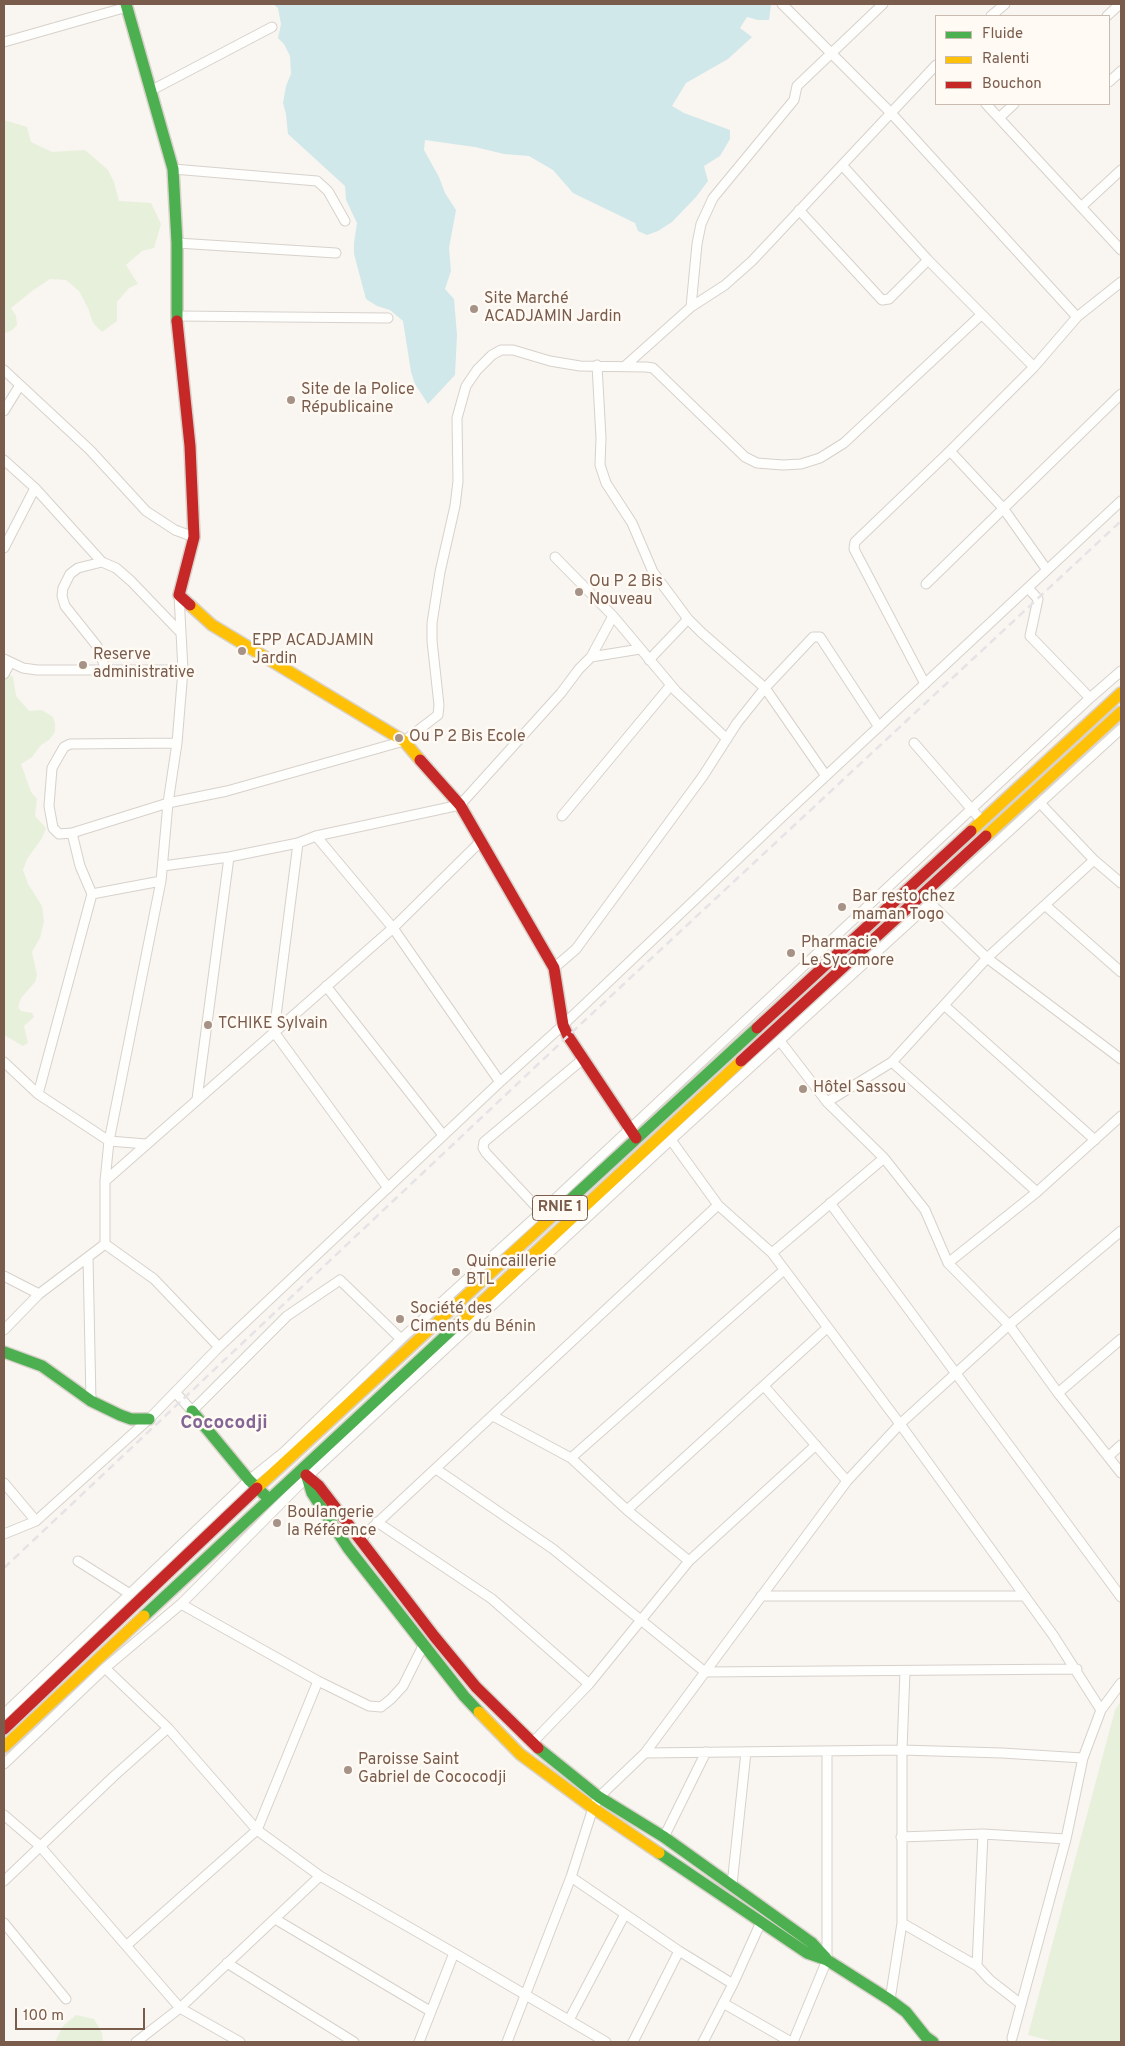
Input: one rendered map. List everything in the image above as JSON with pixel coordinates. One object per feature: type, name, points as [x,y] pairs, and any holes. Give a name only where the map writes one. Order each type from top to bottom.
[{"type":"main road","points":[[126,5],[152,90],[173,169],[177,243],[176,316],[190,446],[194,537],[179,595],[212,625],[404,741],[460,805],[554,968],[563,1025],[583,1059],[633,1133]]},
{"type":"main road","name":"RNIE 1","points":[[4,1729],[253,1484],[287,1455],[633,1133],[1121,692]]},
{"type":"main road","name":"RNIE 1","points":[[4,1747],[269,1499],[304,1473],[1121,712]]},
{"type":"main road","points":[[4,1352],[42,1366],[91,1401],[131,1419],[150,1419]]},
{"type":"main road","points":[[192,1411],[253,1484],[269,1499]]},
{"type":"main road","points":[[287,1455],[319,1486],[434,1636],[476,1687],[532,1743],[599,1797],[664,1837],[812,1943],[827,1960]]},
{"type":"main road","points":[[304,1473],[312,1493],[348,1548],[464,1696],[520,1754],[593,1808],[807,1953],[827,1960],[890,2000],[906,2012],[926,2037],[933,2042]]},
{"type":"street","points":[[782,4],[891,114],[1077,317]]},
{"type":"street","points":[[692,307],[697,244],[702,224],[713,198],[794,100],[797,86],[883,4]]},
{"type":"street","points":[[992,15],[1005,4]]},
{"type":"street","points":[[1108,15],[1120,4]]},
{"type":"street","points":[[4,42],[126,5]]},
{"type":"street","points":[[152,90],[272,27]]},
{"type":"street","points":[[624,366],[692,307],[726,285],[774,238],[935,66]]},
{"type":"street","points":[[1110,81],[1121,70]]},
{"type":"street","points":[[987,105],[1121,250]]},
{"type":"street","points":[[999,118],[1013,105]]},
{"type":"street","points":[[842,165],[928,260],[1034,367]]},
{"type":"street","points":[[173,169],[317,182],[328,191],[345,221]]},
{"type":"street","points":[[1081,207],[1121,170]]},
{"type":"street","points":[[799,210],[882,300],[889,299],[928,260]]},
{"type":"street","points":[[177,243],[336,253]]},
{"type":"street","points":[[925,684],[854,546],[855,542],[950,452],[1034,367],[1077,317],[1121,282]]},
{"type":"street","points":[[177,743],[70,744],[64,747],[52,768],[49,806],[53,828],[59,834],[72,833],[168,803],[227,791],[404,741],[438,715],[439,705],[432,641],[432,623],[455,506],[458,480],[456,418],[466,386],[477,370],[492,355],[507,349],[550,361],[580,366],[653,368],[745,456],[757,463],[801,464],[820,458],[844,443],[981,315]]},
{"type":"street","points":[[176,316],[388,318]]},
{"type":"street","points":[[597,365],[601,443],[600,461],[606,483],[632,523],[657,580],[688,619],[765,688],[826,776]]},
{"type":"street","points":[[4,370],[90,450],[146,511],[175,530],[194,537]]},
{"type":"street","points":[[4,411],[20,385]]},
{"type":"street","points":[[926,584],[1121,394]]},
{"type":"street","points":[[950,452],[1003,508],[1047,570]]},
{"type":"street","points":[[4,460],[35,488],[102,562],[116,568],[132,581],[180,632]]},
{"type":"street","points":[[4,548],[35,488]]},
{"type":"street","points":[[4,1534],[36,1521],[150,1419],[219,1347],[443,1135],[563,1025],[878,727],[1121,501]]},
{"type":"street","points":[[555,557],[613,616],[671,685],[727,739]]},
{"type":"street","points":[[102,562],[78,568],[70,574],[63,588],[62,596],[65,606],[97,646],[106,670]]},
{"type":"street","points":[[1028,588],[1038,599],[1030,636],[1090,698]]},
{"type":"street","points":[[106,1244],[106,1181],[110,1141],[161,881],[168,803],[177,743],[183,670],[179,595]]},
{"type":"street","points":[[163,866],[229,857],[298,843],[316,836],[460,805],[591,657],[613,616]]},
{"type":"street","points":[[649,660],[688,619]]},
{"type":"street","points":[[554,968],[576,950],[703,776],[737,723],[765,688],[813,637],[820,637],[878,727]]},
{"type":"street","points":[[591,657],[640,649]]},
{"type":"street","points":[[4,674],[7,661],[23,668],[37,670],[183,670]]},
{"type":"street","points":[[287,1455],[401,1340],[541,1212],[633,1133],[1090,698],[1121,671]]},
{"type":"street","points":[[562,816],[671,685]]},
{"type":"street","points":[[4,1764],[105,1668],[181,1604],[304,1473],[1121,729]]},
{"type":"street","points":[[914,743],[981,820]]},
{"type":"street","points":[[1040,804],[1094,860],[1121,883]]},
{"type":"street","points":[[38,1094],[92,894],[80,866],[72,833]]},
{"type":"street","points":[[316,836],[393,928],[500,1082]]},
{"type":"street","points":[[106,1181],[393,928],[481,841]]},
{"type":"street","points":[[298,843],[274,1032],[388,1188]]},
{"type":"street","points":[[197,1099],[229,857]]},
{"type":"street","points":[[827,1102],[892,1062],[945,1006],[986,958],[1094,860]]},
{"type":"street","points":[[92,894],[161,881]]},
{"type":"street","points":[[930,903],[986,958],[1121,1058]]},
{"type":"street","points":[[1045,905],[1121,972]]},
{"type":"street","points":[[326,986],[443,1135]]},
{"type":"street","points":[[945,1006],[1095,1140]]},
{"type":"street","points":[[780,1041],[827,1102],[884,1158],[925,1210],[948,1263],[1009,1325],[1058,1393],[1121,1473]]},
{"type":"street","points":[[541,1212],[486,1154],[483,1148],[484,1142],[583,1059]]},
{"type":"street","points":[[892,1062],[1037,1192]]},
{"type":"street","points":[[5,1067],[38,1094],[110,1141],[146,1144]]},
{"type":"street","points":[[948,1263],[1037,1192],[1121,1116]]},
{"type":"street","points":[[670,1140],[718,1205],[772,1253],[900,1424],[1025,1596],[1077,1669],[1102,1710]]},
{"type":"street","points":[[772,1253],[884,1158]]},
{"type":"street","points":[[830,1203],[1121,1597]]},
{"type":"street","points":[[360,1539],[718,1205]]},
{"type":"street","points":[[507,2042],[571,1877],[593,1808],[599,1797],[645,1752],[847,1481],[900,1424],[956,1372],[1121,1231]]},
{"type":"street","points":[[106,1244],[154,1279],[219,1347]]},
{"type":"street","points":[[4,1330],[39,1294],[106,1244]]},
{"type":"street","points":[[88,1257],[91,1401]]},
{"type":"street","points":[[571,1458],[784,1270]]},
{"type":"street","points":[[4,1276],[39,1294]]},
{"type":"street","points":[[175,1392],[192,1411],[287,1316],[340,1280],[401,1340]]},
{"type":"street","points":[[627,1510],[827,1328]]},
{"type":"street","points":[[1058,1393],[1121,1339]]},
{"type":"street","points":[[764,1386],[847,1481]]},
{"type":"street","points":[[493,1416],[571,1458],[627,1510],[689,1562]]},
{"type":"street","points":[[532,1743],[589,1684],[689,1562],[816,1445]]},
{"type":"street","points":[[1109,1456],[1121,1445]]},
{"type":"street","points":[[436,1469],[554,1549],[705,1672],[1077,1669]]},
{"type":"street","points":[[4,1483],[36,1521]]},
{"type":"street","points":[[4,1714],[130,1594],[253,1484]]},
{"type":"street","points":[[377,1522],[492,1599],[589,1684]]},
{"type":"street","points":[[78,1561],[130,1594]]},
{"type":"street","points":[[761,1596],[1025,1596]]},
{"type":"street","points":[[181,1604],[318,1681],[369,1706],[381,1707],[403,1686],[424,1644]]},
{"type":"street","points":[[105,1668],[168,1728],[257,1830],[320,1876],[525,1993],[606,2042]]},
{"type":"street","points":[[890,2000],[902,1923],[901,1838],[904,1671]]},
{"type":"street","points":[[127,1945],[257,1830],[318,1681]]},
{"type":"street","points":[[1012,2038],[1066,1839],[1083,1758],[1102,1710],[1121,1684]]},
{"type":"street","points":[[4,1880],[114,1776],[168,1728]]},
{"type":"street","points":[[645,1752],[902,1750],[1083,1758]]},
{"type":"street","points":[[723,2003],[792,2042],[827,1960],[826,1751]]},
{"type":"street","points":[[664,1837],[706,1752]]},
{"type":"street","points":[[732,1886],[746,1752]]},
{"type":"street","points":[[4,1815],[39,1846],[180,2008],[240,2042]]},
{"type":"street","points":[[901,1838],[983,1834],[1066,1839]]},
{"type":"street","points":[[977,1966],[983,1834]]},
{"type":"street","points":[[136,2042],[180,2008],[320,1876]]},
{"type":"street","points":[[571,1877],[679,1951],[733,1984]]},
{"type":"street","points":[[569,2020],[626,1914]]},
{"type":"street","points":[[275,1919],[430,2011]]},
{"type":"street","points":[[4,1922],[66,1999]]},
{"type":"street","points":[[702,2042],[733,1984],[761,1922]]},
{"type":"street","points":[[902,1923],[977,1966],[990,1980],[1021,2004]]},
{"type":"street","points":[[633,2042],[679,1951]]},
{"type":"street","points":[[419,2042],[454,1953]]},
{"type":"street","points":[[227,1964],[354,2042]]},
{"type":"green space","points":[[4,120],[27,127],[31,142],[52,152],[85,150],[108,170],[114,182],[119,201],[151,203],[161,224],[154,248],[142,251],[126,265],[138,284],[129,288],[117,302],[117,321],[102,332],[93,323],[79,291],[66,280],[50,279],[11,308],[16,316],[17,325],[11,331],[5,333],[4,331]]},
{"type":"green space","points":[[7,673],[13,677],[16,696],[29,711],[42,710],[53,717],[55,723],[55,732],[49,740],[41,745],[32,757],[21,764],[31,792],[37,799],[35,816],[46,828],[42,838],[27,859],[23,870],[28,884],[42,906],[44,922],[40,938],[32,952],[37,975],[35,982],[21,998],[18,1007],[21,1011],[32,1013],[34,1017],[24,1026],[28,1043],[23,1046],[4,1035],[4,679]]},
{"type":"green space","points":[[1121,1701],[1121,2042],[1055,2042],[1028,2035],[1115,1710]]},
{"type":"green space","points":[[76,2015],[94,2019],[102,2033],[103,2042],[55,2042],[63,2026]]},
{"type":"water","points":[[273,4],[771,5],[769,20],[747,17],[740,28],[752,37],[728,59],[686,83],[672,106],[684,113],[730,130],[730,139],[720,156],[704,166],[708,181],[696,197],[672,222],[658,231],[647,235],[638,231],[635,223],[573,193],[553,170],[529,156],[504,154],[475,147],[425,140],[424,150],[439,177],[445,193],[456,210],[449,248],[451,271],[445,289],[454,299],[457,335],[455,375],[428,404],[415,384],[411,372],[403,321],[390,310],[377,306],[366,299],[354,254],[357,223],[346,200],[345,186],[288,134],[283,103],[286,86],[291,74],[290,56],[284,44],[278,38],[281,24],[278,8]]},
{"type":"railway","points":[[4,1568],[568,1036],[1121,521]]},
{"type":"traffic: fast","points":[[126,4],[173,169],[177,243],[177,321]]},
{"type":"traffic: fast","points":[[559,1210],[757,1028]]},
{"type":"traffic: fast","points":[[144,1616],[457,1325]]},
{"type":"traffic: fast","points":[[4,1352],[42,1366],[91,1401],[120,1415],[131,1419],[149,1419]]},
{"type":"traffic: fast","points":[[192,1411],[249,1480],[269,1499]]},
{"type":"traffic: fast","points":[[307,1477],[312,1493],[348,1548],[464,1696],[479,1712]]},
{"type":"traffic: fast","points":[[538,1748],[599,1797],[664,1837],[812,1943],[826,1958]]},
{"type":"traffic: fast","points":[[659,1853],[807,1953],[827,1960],[890,2000],[906,2012],[926,2037],[933,2042]]},
{"type":"traffic: slow","points":[[190,605],[212,625],[404,741],[420,760]]},
{"type":"traffic: slow","points":[[971,831],[1121,693]]},
{"type":"traffic: slow","points":[[986,836],[1121,712]]},
{"type":"traffic: slow","points":[[457,1325],[741,1061]]},
{"type":"traffic: slow","points":[[257,1488],[559,1210]]},
{"type":"traffic: slow","points":[[4,1747],[144,1616]]},
{"type":"traffic: slow","points":[[479,1712],[520,1754],[593,1808],[659,1853]]},
{"type":"traffic: jam","points":[[177,321],[190,446],[194,537],[179,595],[190,605]]},
{"type":"traffic: jam","points":[[420,760],[460,805],[554,968],[563,1025],[568,1036],[636,1138]]},
{"type":"traffic: jam","points":[[757,1028],[971,831]]},
{"type":"traffic: jam","points":[[741,1061],[986,836]]},
{"type":"traffic: jam","points":[[306,1475],[319,1486],[434,1636],[476,1687],[538,1748]]},
{"type":"traffic: jam","points":[[4,1729],[257,1488]]},
{"type":"place","name":"Site Marché ACADJAMIN Jardin","points":[[474,309]]},
{"type":"place","name":"Site de la Police Républicaine","points":[[291,400]]},
{"type":"place","name":"Ou P 2 Bis Nouveau","points":[[579,592]]},
{"type":"place","name":"EPP ACADJAMIN Jardin","points":[[242,651]]},
{"type":"place","name":"Reserve administrative","points":[[83,665]]},
{"type":"place","name":"Ou P 2 Bis Ecole","points":[[399,738]]},
{"type":"place","name":"Bar resto chez maman Togo","points":[[842,907]]},
{"type":"place","name":"Pharmacie Le Sycomore","points":[[791,953]]},
{"type":"place","name":"TCHIKE Sylvain","points":[[208,1025]]},
{"type":"place","name":"Hôtel Sassou","points":[[803,1089]]},
{"type":"place","name":"Quincaillerie BTL","points":[[456,1272]]},
{"type":"place","name":"Société des Ciments du Bénin","points":[[400,1319]]},
{"type":"place","name":"Boulangerie la Référence","points":[[277,1523]]},
{"type":"place","name":"Paroisse Saint Gabriel de Cococodji","points":[[348,1770]]},
{"type":"district","name":"Cococodji","points":[[224,1424]]}]
